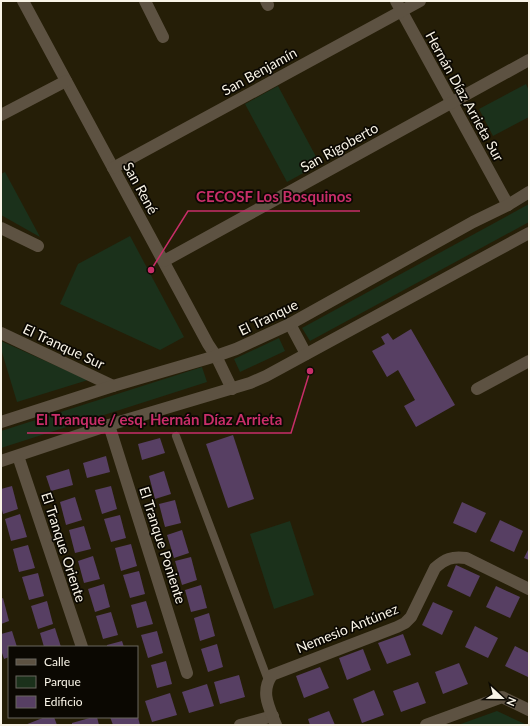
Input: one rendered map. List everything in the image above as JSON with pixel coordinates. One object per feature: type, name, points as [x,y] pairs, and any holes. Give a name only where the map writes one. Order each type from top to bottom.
[{"type":"street","name":"San René","points":[[23,1],[232,388]]},
{"type":"street","points":[[145,1],[163,37]]},
{"type":"street","name":"San Benjamín","points":[[113,168],[399,6],[420,1]]},
{"type":"street","name":"Hernán Díaz Arrieta Sur","points":[[399,6],[508,205]]},
{"type":"street","name":"San Rigoberto","points":[[164,261],[529,60]]},
{"type":"street","points":[[1,115],[66,81]]},
{"type":"street","name":"El Tranque","points":[[1,422],[236,349],[290,324],[473,222],[508,205],[529,192]]},
{"type":"street","points":[[1,228],[38,246]]},
{"type":"street","points":[[1,461],[109,425],[250,383],[266,376],[528,236]]},
{"type":"street","points":[[290,324],[306,354]]},
{"type":"street","name":"El Tranque Sur","points":[[1,333],[113,386]]},
{"type":"street","points":[[477,389],[529,361]]},
{"type":"street","name":"El Tranque Poniente","points":[[109,425],[187,673]]},
{"type":"street","name":"El Tranque Oriente","points":[[18,456],[82,646]]},
{"type":"street","name":"Nemesio Antúnez","points":[[268,680],[272,674],[405,623],[411,617],[435,568],[440,563],[447,560],[456,557],[466,558],[529,589]]},
{"type":"street","points":[[240,725],[274,720],[266,696],[266,686],[268,680]]},
{"type":"street","points":[[426,725],[502,698],[529,710]]},
{"type":"lane","points":[[176,436],[268,680]]},
{"type":"green space","points":[[526,84],[529,91],[529,117],[493,136],[479,109]]},
{"type":"green space","points":[[278,86],[320,164],[287,182],[245,104]]},
{"type":"green space","points":[[5,172],[40,237],[1,215],[1,174]]},
{"type":"green space","points":[[529,204],[529,222],[310,341],[302,328]]},
{"type":"green space","points":[[130,236],[184,337],[160,350],[60,304],[78,264]]},
{"type":"green space","points":[[279,338],[285,351],[240,372],[234,359]]},
{"type":"green space","points":[[1,341],[88,380],[17,402],[1,349]]},
{"type":"green space","points":[[202,367],[207,382],[1,448],[1,431]]},
{"type":"green space","points":[[290,521],[314,595],[274,609],[250,534]]},
{"type":"green space","points":[[497,711],[527,725],[458,725]]},
{"type":"building","points":[[411,329],[455,405],[416,427],[404,406],[415,400],[398,370],[387,377],[372,351],[385,344],[381,337],[388,333],[393,340]]},
{"type":"building","points":[[233,435],[254,499],[228,508],[206,444]]},
{"type":"building","points":[[160,438],[165,453],[142,460],[138,444]]},
{"type":"building","points":[[106,456],[110,472],[87,478],[83,463]]},
{"type":"building","points":[[69,469],[73,485],[51,491],[46,476]]},
{"type":"building","points":[[164,471],[171,494],[155,499],[149,476]]},
{"type":"building","points":[[12,486],[18,509],[3,514],[1,506],[1,489]]},
{"type":"building","points":[[111,486],[117,509],[102,514],[95,490]]},
{"type":"building","points":[[75,497],[82,520],[66,525],[60,502]]},
{"type":"building","points":[[175,500],[181,523],[165,527],[159,504]]},
{"type":"building","points":[[462,502],[486,513],[476,533],[453,523]]},
{"type":"building","points":[[20,514],[27,537],[11,541],[5,519]]},
{"type":"building","points":[[120,515],[126,538],[111,542],[104,519]]},
{"type":"building","points":[[500,520],[523,531],[514,552],[490,541]]},
{"type":"building","points":[[84,526],[91,549],[75,553],[69,530]]},
{"type":"building","points":[[182,530],[189,553],[174,558],[167,535]]},
{"type":"building","points":[[131,544],[137,566],[121,571],[115,548]]},
{"type":"building","points":[[28,545],[35,568],[19,572],[13,549]]},
{"type":"building","points":[[529,548],[529,560],[524,558]]},
{"type":"building","points":[[93,556],[100,579],[84,583],[78,561]]},
{"type":"building","points":[[191,557],[197,580],[182,585],[175,561]]},
{"type":"building","points":[[456,565],[480,576],[470,597],[447,586]]},
{"type":"building","points":[[139,571],[145,594],[130,598],[123,575]]},
{"type":"building","points":[[38,573],[44,596],[29,600],[22,577]]},
{"type":"building","points":[[104,584],[110,607],[95,612],[88,589]]},
{"type":"building","points":[[201,585],[207,608],[191,612],[185,590]]},
{"type":"building","points":[[496,586],[520,597],[510,618],[486,607]]},
{"type":"building","points":[[3,598],[9,621],[1,624],[1,599]]},
{"type":"building","points":[[47,601],[53,624],[38,629],[31,606]]},
{"type":"building","points":[[146,601],[153,624],[137,628],[131,605]]},
{"type":"building","points":[[433,602],[453,611],[442,635],[422,625]]},
{"type":"building","points":[[111,612],[118,635],[103,639],[96,616]]},
{"type":"building","points":[[209,613],[215,636],[200,641],[194,618]]},
{"type":"building","points":[[475,626],[498,638],[488,658],[465,647]]},
{"type":"building","points":[[55,628],[61,646],[44,646],[40,633]]},
{"type":"building","points":[[12,631],[17,646],[8,646],[8,657],[4,659],[1,650],[1,634]]},
{"type":"building","points":[[157,631],[163,653],[148,658],[141,635]]},
{"type":"building","points":[[403,634],[411,655],[387,664],[378,643]]},
{"type":"building","points":[[122,641],[124,646],[107,646]]},
{"type":"building","points":[[217,644],[223,667],[208,672],[201,649]]},
{"type":"building","points":[[515,646],[529,653],[528,677],[505,666]]},
{"type":"building","points":[[363,649],[371,670],[347,680],[339,658]]},
{"type":"building","points":[[166,661],[172,684],[157,688],[151,665]]},
{"type":"building","points":[[459,663],[468,684],[443,694],[435,672]]},
{"type":"building","points":[[320,667],[329,688],[304,698],[296,676]]},
{"type":"building","points":[[239,675],[245,697],[220,704],[214,682]]},
{"type":"building","points":[[418,682],[426,703],[401,712],[393,691]]},
{"type":"building","points":[[207,684],[214,706],[189,713],[182,692]]},
{"type":"building","points":[[374,690],[384,715],[362,723],[353,699]]},
{"type":"building","points":[[170,693],[177,715],[152,722],[145,701]]},
{"type":"building","points":[[329,711],[335,725],[310,725],[308,719]]},
{"type":"building","points":[[138,717],[140,725],[113,725],[110,718]]},
{"type":"building","points":[[42,718],[54,718],[57,725],[25,725]]},
{"type":"building","points":[[90,718],[97,718],[99,725],[72,725],[72,723]]},
{"type":"place","name":"CECOSF Los Bosquinos","points":[[151,270]]},
{"type":"place","name":"El Tranque / esq. Hernán Díaz Arrieta","points":[[310,371]]}]
